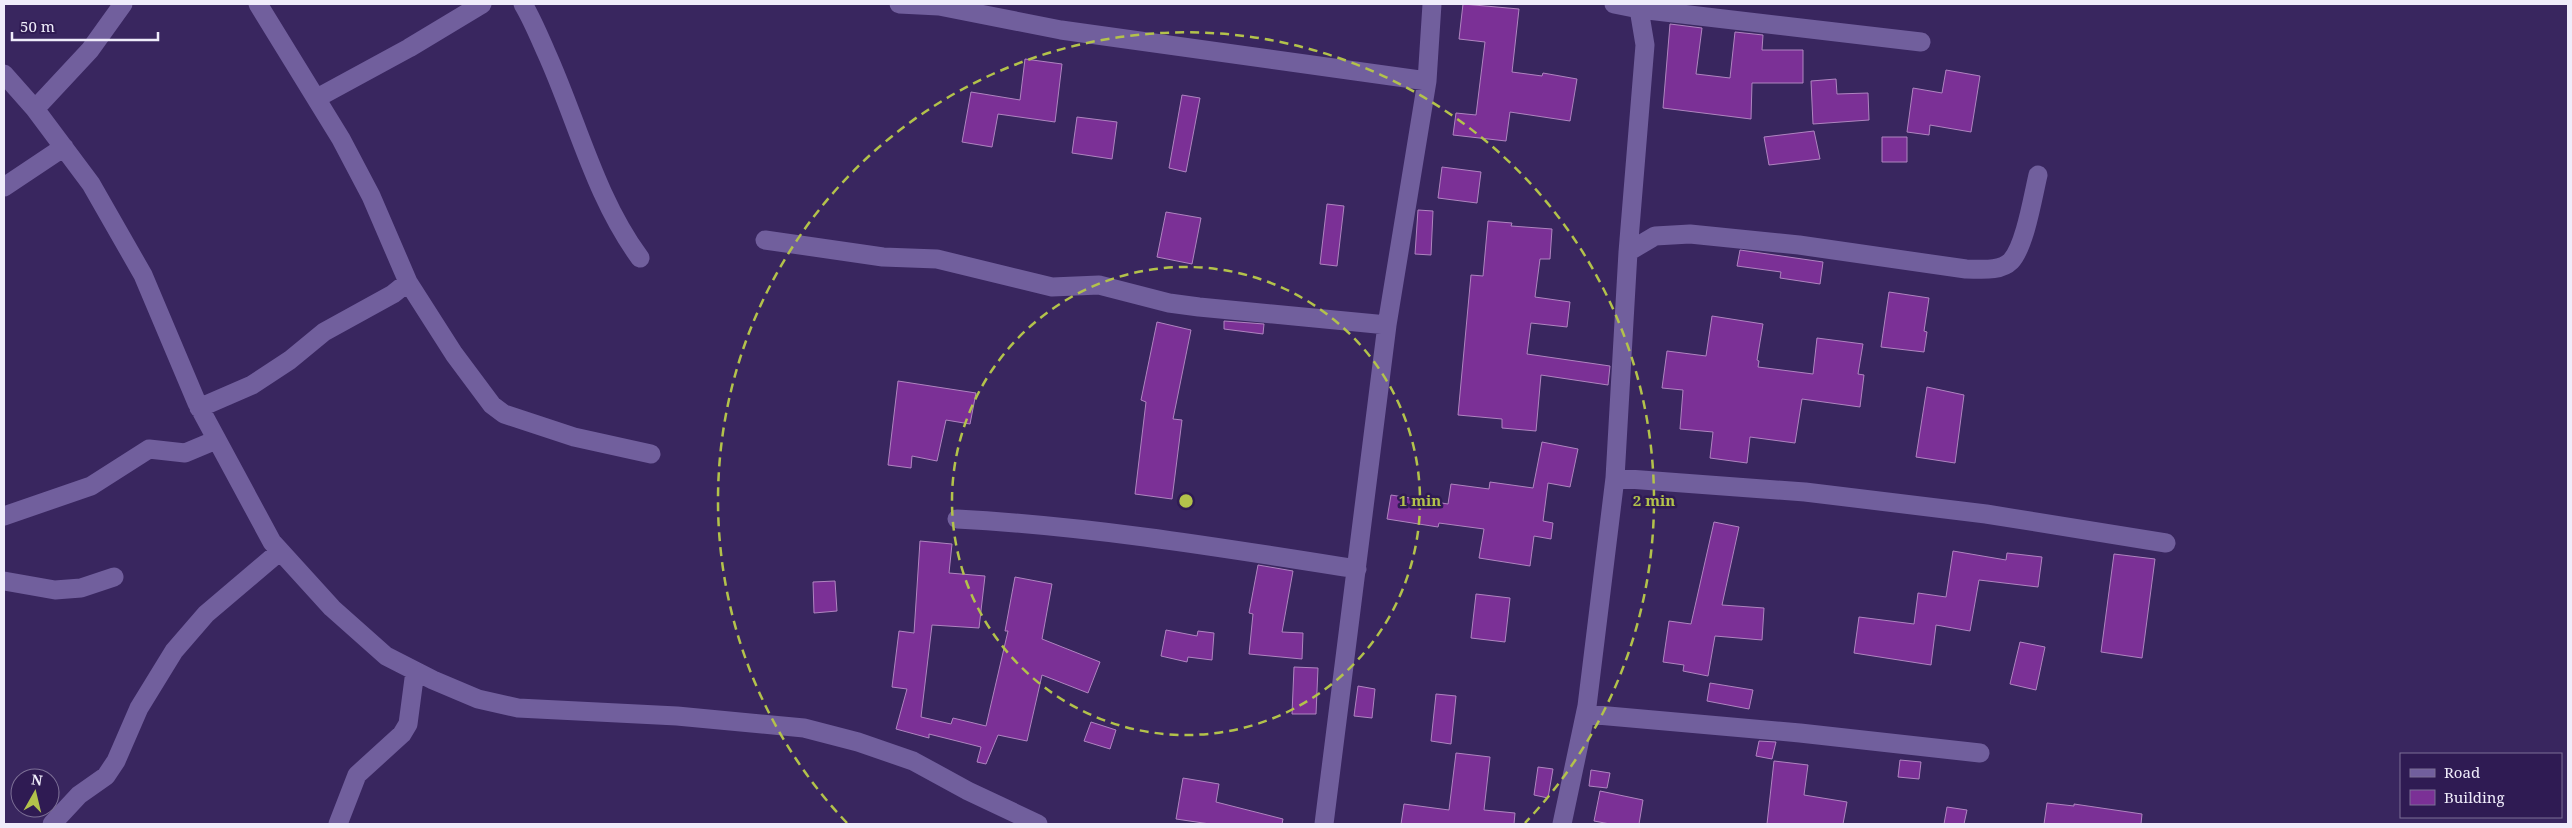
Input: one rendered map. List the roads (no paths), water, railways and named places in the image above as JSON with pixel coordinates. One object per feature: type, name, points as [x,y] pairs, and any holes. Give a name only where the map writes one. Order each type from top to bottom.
[{"type":"street","points":[[35,110],[90,50],[123,4]]},
{"type":"street","points":[[258,4],[317,98],[371,196],[408,282],[454,354],[492,405],[504,414],[574,437],[651,454]]},
{"type":"street","points":[[317,98],[409,48],[482,4]]},
{"type":"street","points":[[522,4],[551,64],[607,203],[624,237],[640,258]]},
{"type":"street","points":[[899,4],[939,6],[1061,30],[1427,81]]},
{"type":"street","points":[[1324,824],[1387,325],[1427,81],[1432,4]]},
{"type":"street","points":[[1614,4],[1639,9],[1921,42]]},
{"type":"street","points":[[1562,824],[1586,714],[1616,478],[1628,252],[1645,45],[1639,9]]},
{"type":"street","points":[[4,74],[35,110],[91,184],[143,275],[199,408],[280,552],[332,608],[386,656],[478,699],[518,708],[676,716],[804,728],[858,742],[913,761],[968,791],[1038,824]]},
{"type":"street","points":[[4,187],[64,147]]},
{"type":"street","points":[[1628,252],[1655,236],[1690,234],[1724,236],[1966,270],[1993,269],[2010,261],[2023,237],[2038,176]]},
{"type":"street","points":[[1631,221],[1655,236]]},
{"type":"street","points":[[765,240],[882,257],[937,259],[1052,287],[1099,285],[1192,306],[1387,325]]},
{"type":"street","points":[[199,408],[252,385],[290,360],[324,332],[393,294],[408,282]]},
{"type":"street","points":[[4,516],[91,486],[149,449],[185,453],[216,440]]},
{"type":"street","points":[[1616,478],[1805,492],[1986,514],[2166,543]]},
{"type":"street","points":[[957,519],[1033,523],[1170,539],[1357,569]]},
{"type":"street","points":[[52,824],[79,795],[106,776],[116,761],[139,708],[174,651],[206,614],[280,552]]},
{"type":"street","points":[[4,581],[55,590],[80,588],[114,577]]},
{"type":"street","points":[[338,824],[357,775],[402,734],[408,724],[415,671]]},
{"type":"street","points":[[1586,714],[1800,733],[1980,753]]}]
